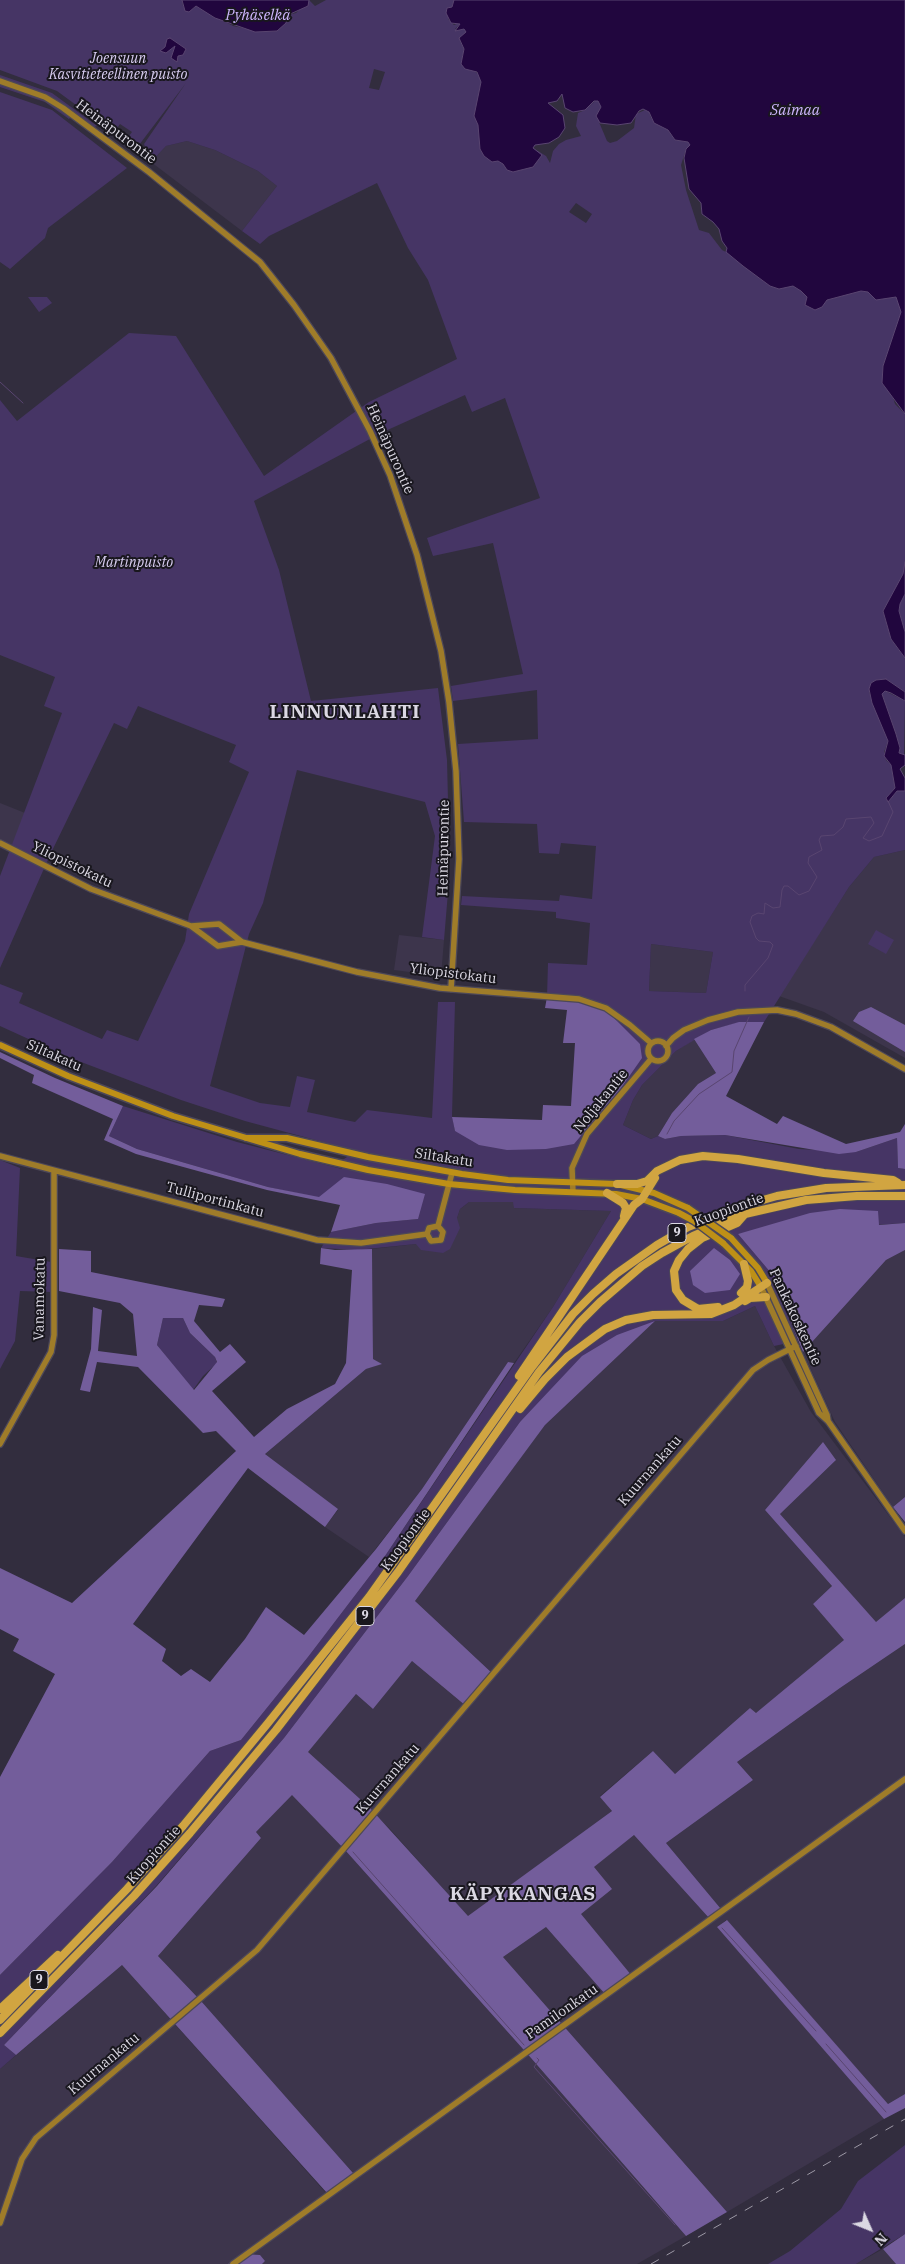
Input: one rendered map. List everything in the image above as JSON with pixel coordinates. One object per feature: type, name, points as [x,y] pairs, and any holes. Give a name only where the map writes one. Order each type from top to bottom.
[{"type":"highway","points":[[617,1184],[638,1184],[647,1181],[657,1171],[680,1160],[715,1156],[824,1173],[893,1180],[904,1185]]},
{"type":"highway","points":[[512,1394],[516,1380],[634,1204],[642,1199],[652,1181],[664,1169]]},
{"type":"highway","name":"Kuopiontie","points":[[0,2020],[127,1890],[255,1739],[369,1597],[512,1394],[556,1336],[594,1294],[637,1258],[688,1228],[742,1206],[778,1196],[826,1188],[904,1185]]},
{"type":"highway","points":[[607,1193],[626,1208],[622,1223]]},
{"type":"highway","name":"Kuopiontie","points":[[0,2033],[134,1896],[190,1833],[276,1730],[376,1602],[563,1342],[586,1315],[617,1286],[662,1253],[693,1236],[745,1214],[814,1199],[858,1196],[905,1196]]},
{"type":"highway","points":[[745,1214],[737,1223],[702,1238],[688,1249],[679,1260],[674,1271],[676,1290],[683,1300],[698,1309],[716,1308],[763,1283]]},
{"type":"highway","points":[[741,1294],[747,1287],[748,1281],[744,1264]]},
{"type":"highway","points":[[734,1305],[763,1283]]},
{"type":"highway","points":[[499,1429],[509,1423],[528,1397],[567,1357],[605,1329],[626,1320],[652,1315],[711,1314],[750,1298],[766,1296]]},
{"type":"highway","points":[[0,2009],[51,1960],[72,1946]]},
{"type":"main road","name":"Siltakatu","points":[[0,1045],[68,1076],[124,1098],[240,1138],[339,1163],[449,1184],[507,1190],[607,1193],[642,1199]]},
{"type":"main road","name":"Siltakatu","points":[[240,1138],[287,1138],[378,1159],[452,1173],[508,1180],[617,1184],[647,1191]]},
{"type":"main road","name":"Pankakoskentie","points":[[647,1191],[688,1208],[731,1238],[746,1254],[763,1283]]},
{"type":"main road","name":"Pankakoskentie","points":[[642,1199],[679,1213],[694,1221],[723,1243],[763,1283]]},
{"type":"street","name":"Heinäpurontie","points":[[0,81],[46,97],[63,108],[149,172],[260,262],[285,292],[331,358],[370,432],[390,475],[417,555],[440,651],[449,702],[456,764],[458,859],[451,989]]},
{"type":"street","name":"Yliopistokatu","points":[[0,843],[91,889],[191,926],[218,946],[242,942]]},
{"type":"street","name":"Yliopistokatu","points":[[191,926],[219,924],[242,942],[357,972],[451,989],[565,996],[589,1001],[606,1008],[651,1043]]},
{"type":"street","points":[[666,1046],[684,1030],[708,1020],[738,1012],[777,1010],[796,1014],[831,1027],[905,1069]]},
{"type":"street","points":[[658,1041],[666,1046],[668,1052],[664,1058],[658,1061],[651,1059],[648,1053],[651,1043],[658,1041]]},
{"type":"street","name":"Noljakantie","points":[[573,1192],[572,1168],[587,1134],[651,1059]]},
{"type":"street","name":"Tulliportinkatu","points":[[0,1156],[317,1240],[361,1243],[427,1234]]},
{"type":"street","name":"Vanamokatu","points":[[0,1444],[51,1352],[54,1335],[54,1171]]},
{"type":"street","points":[[438,1226],[452,1173]]},
{"type":"street","points":[[438,1226],[443,1232],[441,1240],[431,1241],[427,1234],[429,1228],[438,1226]]},
{"type":"street","name":"Pankakoskentie","points":[[763,1283],[766,1296],[813,1402],[822,1418],[828,1421]]},
{"type":"street","name":"Pankakoskentie","points":[[763,1283],[796,1346],[828,1421],[905,1531]]},
{"type":"street","name":"Kuurnankatu","points":[[0,2223],[22,2159],[30,2145],[55,2121],[244,1963],[257,1950],[753,1370],[796,1346]]},
{"type":"street","name":"Pamilonkatu","points":[[233,2264],[905,1779]]},
{"type":"shaded area","points":[[187,141],[215,150],[258,171],[277,186],[242,231],[151,162],[166,146]]},
{"type":"shaded area","points":[[0,803],[25,813],[11,849],[0,843]]},
{"type":"shaded area","points":[[905,850],[905,1058],[824,1012],[779,996],[849,887],[874,857]]},
{"type":"shaded area","points":[[399,935],[444,940],[441,976],[394,970]]},
{"type":"shaded area","points":[[651,944],[713,952],[706,993],[649,991]]},
{"type":"shaded area","points":[[547,997],[579,1001],[605,1009],[640,1044],[642,1058],[621,1088],[574,1144],[546,1149],[507,1150],[479,1145],[455,1131],[452,1117],[542,1120],[543,1105],[571,1106],[575,1043],[563,1043],[567,1010],[545,1008]]},
{"type":"shaded area","points":[[871,1007],[905,1025],[905,1052],[853,1021],[859,1012]]},
{"type":"shaded area","points":[[739,1022],[764,1022],[726,1096],[777,1124],[783,1116],[846,1144],[900,1132],[905,1124],[905,1169],[898,1168],[897,1138],[856,1152],[839,1154],[725,1135],[681,1136],[665,1139],[658,1136],[672,1113],[698,1084],[716,1073],[694,1039],[711,1030]]},
{"type":"shaded area","points":[[694,1039],[716,1073],[698,1084],[672,1113],[658,1136],[651,1139],[623,1125],[633,1100],[642,1085],[676,1051]]},
{"type":"shaded area","points":[[0,1052],[55,1078],[123,1106],[109,1136],[137,1149],[268,1187],[319,1197],[344,1177],[387,1184],[425,1194],[418,1219],[376,1223],[331,1232],[340,1205],[267,1190],[136,1154],[104,1140],[113,1119],[32,1083],[34,1075],[0,1058]]},
{"type":"shaded area","points":[[469,1202],[514,1202],[514,1208],[611,1211],[553,1307],[514,1363],[508,1362],[422,1489],[369,1557],[325,1527],[338,1510],[265,1454],[366,1369],[381,1364],[373,1359],[372,1249],[416,1244],[457,1218],[460,1209]]},
{"type":"shaded area","points":[[840,1209],[878,1211],[879,1225],[905,1223],[905,1250],[886,1260],[803,1352],[771,1273],[738,1234],[810,1213]]},
{"type":"shaded area","points":[[321,1248],[335,1250],[372,1249],[373,1359],[382,1364],[366,1369],[265,1454],[338,1509],[325,1527],[248,1468],[133,1624],[166,1649],[162,1661],[181,1676],[191,1669],[210,1682],[245,1639],[266,1607],[304,1635],[376,1549],[422,1489],[508,1362],[514,1363],[385,1556],[308,1657],[241,1740],[210,1751],[112,1862],[0,1975],[0,1777],[55,1674],[13,1651],[19,1639],[0,1629],[0,1568],[72,1603],[236,1451],[216,1431],[203,1433],[138,1367],[97,1362],[90,1392],[80,1390],[91,1349],[93,1307],[102,1310],[98,1351],[137,1356],[133,1314],[120,1303],[59,1291],[59,1249],[91,1251],[91,1272],[225,1299],[222,1307],[199,1305],[194,1321],[220,1352],[230,1344],[246,1362],[212,1391],[254,1437],[287,1409],[335,1384],[346,1363],[352,1270],[320,1264]],"holes":[[[163,1318],[183,1318],[190,1333],[215,1357],[217,1362],[194,1390],[157,1345]]]},
{"type":"shaded area","points":[[714,1248],[730,1260],[740,1274],[730,1290],[705,1293],[693,1285],[690,1271]]},
{"type":"shaded area","points":[[905,1250],[905,1497],[893,1507],[835,1422],[803,1352],[886,1260]]},
{"type":"shaded area","points":[[755,1306],[774,1346],[811,1412],[905,1537],[905,1598],[876,1623],[780,1514],[836,1460],[765,1510],[832,1586],[813,1604],[845,1640],[756,1714],[750,1708],[675,1774],[653,1751],[600,1796],[612,1811],[468,1917],[390,1829],[307,1752],[356,1694],[373,1709],[412,1661],[466,1706],[493,1674],[415,1601],[435,1572],[545,1425],[655,1321],[723,1321]]},
{"type":"shaded area","points":[[655,1321],[545,1425],[415,1601],[493,1674],[466,1706],[412,1661],[373,1709],[356,1694],[308,1752],[370,1808],[468,1916],[612,1811],[600,1797],[653,1751],[675,1774],[750,1708],[756,1713],[844,1640],[813,1604],[832,1586],[765,1510],[823,1442],[836,1460],[780,1514],[876,1622],[905,1598],[905,1644],[737,1762],[753,1780],[666,1843],[721,1909],[709,1918],[634,1835],[594,1867],[612,1889],[581,1914],[632,1976],[605,1994],[546,1927],[503,1957],[727,2212],[686,2236],[531,2058],[345,1850],[292,1795],[256,1832],[261,1838],[158,1956],[201,2001],[353,2173],[327,2193],[122,1965],[16,2055],[4,2045],[157,1886],[284,1738],[408,1576],[520,1422],[582,1356],[617,1335]]},
{"type":"shaded area","points":[[905,1497],[905,1522],[893,1507]]},
{"type":"shaded area","points":[[905,1644],[905,2094],[888,2104],[726,1920],[718,1927],[884,2119],[727,2212],[503,1957],[546,1927],[605,1994],[631,1975],[580,1914],[593,1867],[634,1835],[709,1918],[721,1909],[666,1843],[753,1780],[737,1762]]},
{"type":"shaded area","points":[[292,1794],[345,1850],[531,2058],[686,2236],[637,2264],[262,2264],[265,2261],[243,2254],[228,2264],[0,2264],[0,2069],[122,1965],[326,2193],[353,2173],[201,2001],[158,1956],[261,1838],[256,1832]]},
{"type":"shaded area","points":[[727,1920],[888,2104],[905,2094],[905,2108],[884,2119],[717,1927]]},
{"type":"shaded area","points":[[905,2234],[905,2264],[896,2264],[883,2249]]},
{"type":"shaded area","points":[[883,2249],[896,2264],[856,2264]]},
{"type":"shaded area","points":[[243,2254],[260,2255],[265,2261],[262,2264],[228,2264]]},
{"type":"green space","points":[[0,0],[182,0],[183,6],[193,9],[196,6],[233,26],[263,32],[277,31],[288,15],[296,13],[309,0],[315,6],[326,0],[454,0],[448,19],[454,25],[460,24],[455,29],[465,29],[466,33],[460,41],[464,49],[462,59],[539,133],[542,144],[535,145],[533,148],[546,156],[550,163],[553,151],[559,144],[581,136],[576,126],[578,113],[585,110],[595,101],[598,101],[601,105],[599,122],[607,141],[610,143],[617,141],[634,128],[636,114],[645,110],[649,112],[651,118],[668,130],[675,140],[688,142],[691,145],[686,149],[681,165],[686,190],[699,230],[709,233],[722,250],[726,252],[727,248],[721,237],[905,273],[896,297],[902,312],[883,366],[895,404],[905,414],[905,562],[904,574],[883,611],[891,639],[905,658],[905,692],[886,679],[876,680],[871,683],[869,692],[888,741],[884,752],[886,760],[891,765],[895,788],[886,798],[888,801],[897,791],[905,791],[905,850],[874,857],[849,887],[764,1022],[737,1023],[711,1030],[676,1051],[642,1085],[633,1100],[623,1125],[651,1139],[658,1136],[665,1139],[681,1136],[725,1135],[799,1149],[856,1152],[897,1138],[898,1168],[905,1169],[905,1223],[738,1234],[771,1273],[798,1341],[774,1346],[755,1306],[723,1321],[655,1321],[520,1422],[408,1576],[284,1738],[157,1885],[4,2045],[16,2055],[0,2069],[0,1975],[112,1862],[210,1751],[241,1740],[308,1657],[385,1556],[553,1307],[611,1211],[514,1208],[513,1202],[469,1202],[460,1209],[457,1218],[460,1228],[450,1249],[443,1253],[421,1250],[416,1244],[357,1250],[321,1248],[331,1232],[376,1223],[418,1219],[268,1187],[137,1149],[109,1136],[123,1106],[237,1142],[342,1169],[341,1161],[356,1151],[245,1121],[181,1100],[68,1057],[0,1026],[0,984],[23,993],[19,1003],[102,1039],[107,1030],[138,1041],[185,941],[189,914],[249,772],[229,762],[236,745],[138,706],[127,729],[114,723],[50,855],[0,968],[0,876],[62,713],[44,706],[55,677],[0,655],[0,400],[17,421],[129,333],[176,336],[264,476],[369,402],[457,359],[428,280],[408,248],[377,183],[269,236],[260,244],[242,231],[277,186],[258,171],[215,150],[187,141],[166,146],[151,162],[144,144],[186,83],[136,149],[57,91],[0,70]],"holes":[[[374,69],[385,72],[379,90],[369,88]],[[120,124],[132,132],[126,140],[115,131]],[[576,203],[592,214],[586,223],[569,212]],[[465,395],[472,412],[505,398],[540,498],[427,538],[433,556],[493,543],[523,674],[451,686],[453,701],[537,690],[538,739],[458,744],[464,822],[537,824],[539,853],[559,854],[561,843],[596,846],[592,899],[560,895],[559,901],[462,896],[461,905],[556,912],[556,918],[590,923],[587,965],[548,963],[547,997],[640,1044],[546,1149],[455,1131],[452,1116],[455,1002],[438,1002],[432,1118],[367,1110],[355,1122],[307,1112],[315,1080],[297,1076],[290,1107],[260,1103],[210,1086],[249,934],[263,903],[297,770],[425,802],[435,836],[422,937],[444,940],[449,880],[447,760],[438,688],[311,701],[279,570],[254,501],[383,432]],[[651,944],[713,952],[706,993],[649,991]]]},
{"type":"green space","points":[[0,75],[52,93],[97,126],[94,127],[54,98],[0,78]]},
{"type":"green space","points":[[0,84],[48,101],[71,117],[69,119],[45,102],[0,87]]},
{"type":"green space","points":[[0,92],[52,110],[127,168],[48,228],[45,238],[10,269],[0,262]]},
{"type":"green space","points":[[28,297],[47,297],[52,303],[39,312]]},
{"type":"green space","points":[[905,594],[905,632],[899,611],[900,603]]},
{"type":"green space","points":[[885,691],[905,701],[904,755],[899,753],[900,748],[896,734],[882,694]]},
{"type":"green space","points":[[876,930],[894,940],[886,954],[868,944]]},
{"type":"green space","points":[[0,1160],[20,1168],[16,1256],[51,1262],[52,1292],[20,1291],[15,1341],[0,1369]]},
{"type":"green space","points":[[163,1318],[183,1318],[190,1333],[215,1357],[217,1363],[203,1376],[193,1390],[157,1345]]},
{"type":"green space","points":[[905,2145],[905,2234],[856,2264],[768,2264],[790,2251],[841,2209],[858,2181]]},
{"type":"water","name":"Pyhäselkä","points":[[182,0],[309,0],[308,6],[288,15],[286,23],[277,31],[255,32],[215,18],[196,6],[189,12],[185,11]]},
{"type":"water","name":"Saimaa","points":[[454,0],[905,0],[905,414],[882,383],[883,366],[901,312],[896,297],[876,300],[868,292],[861,291],[827,300],[822,307],[815,310],[805,305],[807,297],[793,286],[779,289],[770,286],[743,266],[726,252],[727,248],[722,241],[719,229],[702,214],[701,203],[689,189],[684,158],[686,149],[690,145],[688,142],[675,140],[668,130],[654,123],[649,112],[643,109],[639,111],[631,123],[617,125],[600,123],[596,116],[601,107],[598,101],[594,101],[585,110],[573,112],[565,108],[562,94],[557,101],[548,103],[563,115],[565,128],[559,137],[549,143],[535,145],[533,148],[542,155],[533,167],[513,172],[507,170],[498,161],[492,162],[484,156],[480,149],[478,125],[474,116],[481,82],[477,72],[465,69],[461,64],[464,49],[459,38],[466,32],[464,29],[455,31],[460,24],[451,23],[446,13],[447,8],[452,7]]},
{"type":"water","points":[[170,38],[186,49],[183,55],[178,56],[177,62],[171,58],[175,46],[166,53],[160,51],[165,47],[167,39]]},
{"type":"water","points":[[905,562],[905,594],[899,611],[905,632],[905,658],[891,639],[883,611],[903,574]]},
{"type":"water","points":[[886,679],[905,692],[905,701],[885,691],[882,694],[896,734],[900,748],[899,753],[905,755],[905,765],[900,769],[905,778],[905,791],[897,791],[888,802],[886,798],[895,788],[891,765],[884,756],[888,741],[872,703],[869,689],[871,683],[876,680]]},
{"type":"waterway","points":[[0,382],[23,403]]},
{"type":"waterway","points":[[745,991],[745,985],[768,958],[773,945],[770,942],[759,941],[756,938],[750,922],[752,916],[758,913],[764,914],[765,903],[773,908],[780,907],[784,886],[788,886],[799,895],[809,891],[817,877],[808,863],[809,857],[822,850],[819,840],[821,836],[834,835],[843,827],[846,819],[871,817],[874,823],[863,838],[869,841],[882,836],[893,812],[888,801]]},
{"type":"waterway","points":[[667,1134],[674,1121],[699,1094],[732,1072],[734,1051],[749,1017]]},
{"type":"waterway","points":[[353,1852],[524,2045]]},
{"type":"waterway","points":[[722,1928],[816,2031]]},
{"type":"waterway","points":[[826,2044],[886,2112]]},
{"type":"waterway","points":[[537,2058],[539,2060],[534,2067],[675,2225]]},
{"type":"railway","points":[[651,2264],[905,2119]]},
{"type":"district","name":"LINNUNLAHTI","points":[[345,713]]},
{"type":"district","name":"KÄPYKANGAS","points":[[523,1895]]},
{"type":"park label","name":"Joensuun Kasvitieteellinen puisto","points":[[118,68]]},
{"type":"park label","name":"Martinpuisto","points":[[134,563]]}]
